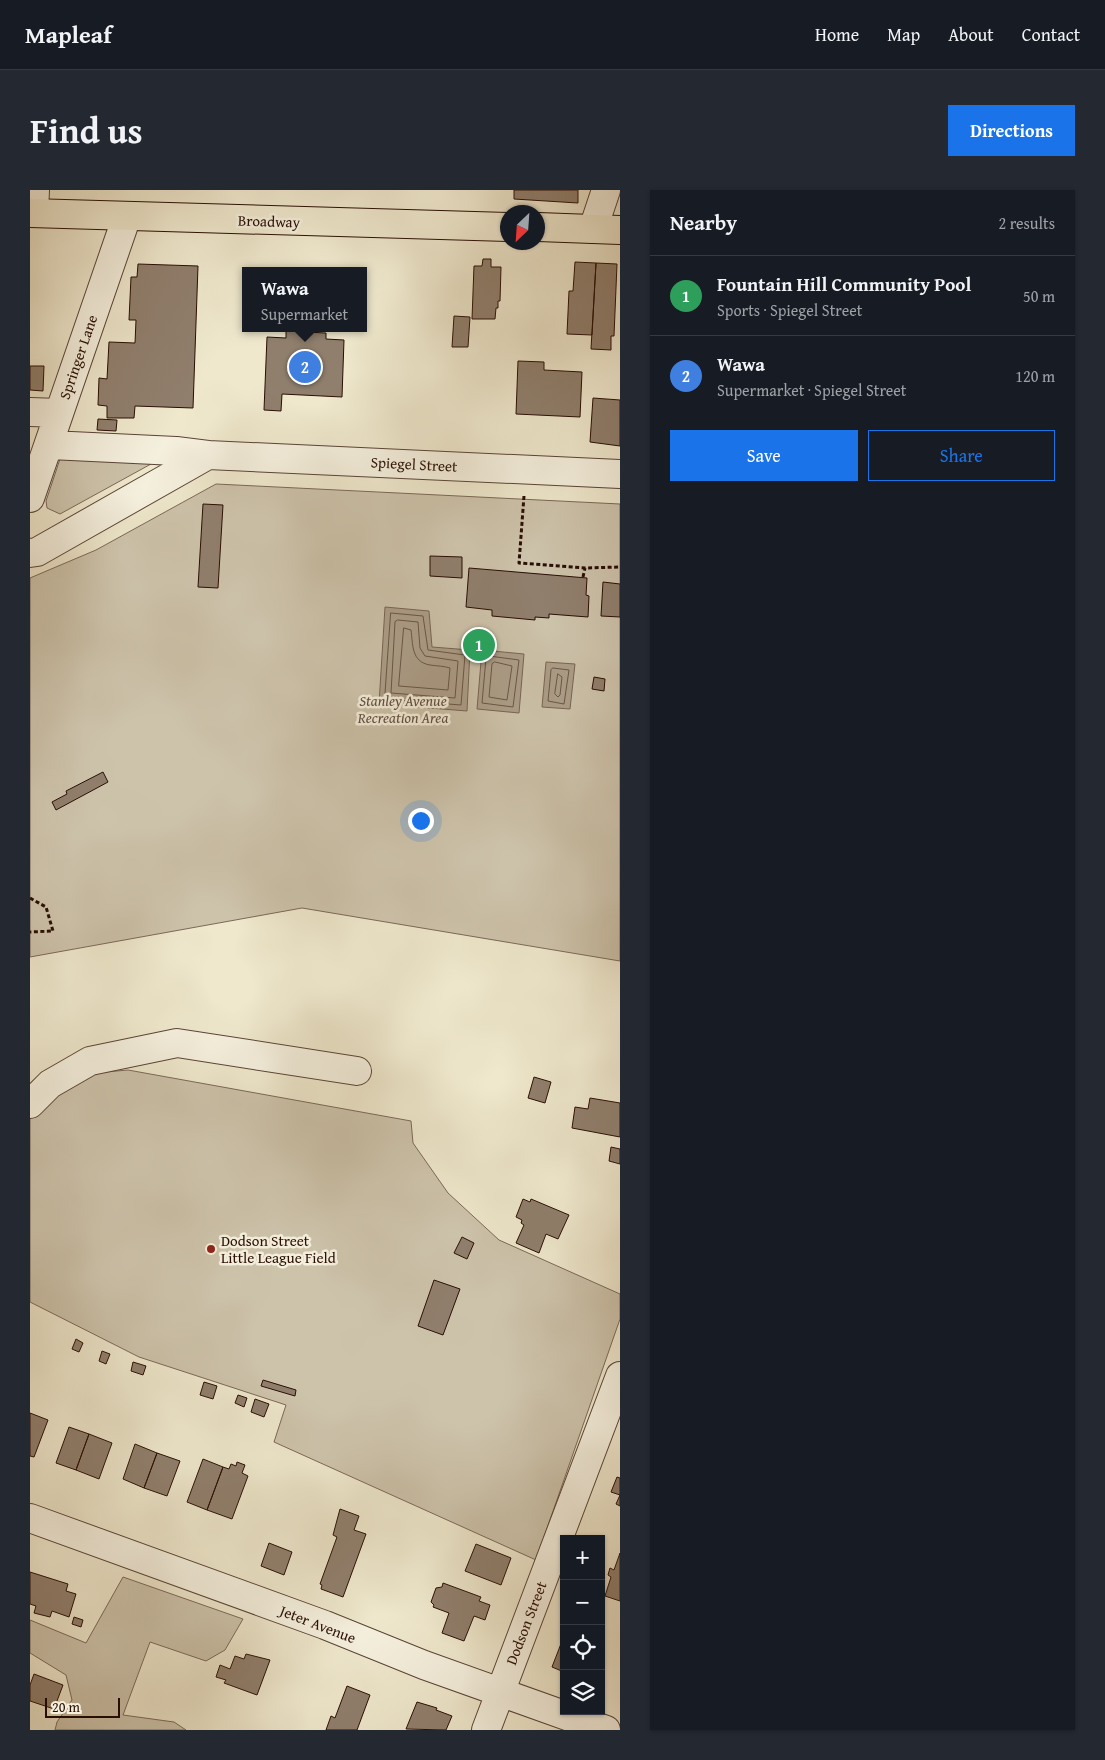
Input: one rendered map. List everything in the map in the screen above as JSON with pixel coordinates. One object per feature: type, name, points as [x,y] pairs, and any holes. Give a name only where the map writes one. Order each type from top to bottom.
[{"type":"main road","name":"Broadway","points":[[33,205],[127,216],[500,227]]},
{"type":"main road","points":[[545,227],[620,230]]},
{"type":"street","points":[[592,228],[606,190]]},
{"type":"street","name":"Springer Lane","points":[[30,498],[50,445],[59,413],[127,216]]},
{"type":"street","points":[[30,412],[59,413]]},
{"type":"street","name":"Spiegel Street","points":[[50,445],[176,451],[208,455],[620,474]]},
{"type":"street","points":[[30,553],[36,552],[208,455]]},
{"type":"street","points":[[30,1104],[50,1084],[90,1062],[177,1043],[357,1071]]},
{"type":"street","name":"Dodson Street","points":[[486,1730],[620,1376]]},
{"type":"street","name":"Jeter Avenue","points":[[30,1518],[325,1625],[424,1665],[606,1730]]},
{"type":"path","points":[[524,493],[519,563],[585,568],[620,567]]},
{"type":"path","points":[[584,577],[585,568]]},
{"type":"path","points":[[30,898],[46,907],[53,931],[30,932]]},
{"type":"green space","points":[[61,456],[153,460],[151,464],[60,514],[47,508],[46,501]]},
{"type":"green space","name":"Stanley Avenue Recreation Area","points":[[216,484],[620,504],[620,961],[302,908],[30,957],[30,578],[96,550]]},
{"type":"green space","points":[[128,1070],[411,1121],[413,1143],[448,1193],[499,1240],[620,1294],[620,1319],[536,1560],[274,1442],[286,1405],[139,1357],[30,1302],[30,1115],[83,1074]]},
{"type":"green space","points":[[123,1577],[243,1619],[225,1650],[206,1661],[150,1642],[123,1715],[174,1722],[186,1730],[55,1730],[57,1722],[72,1700],[66,1675],[30,1653],[30,1620],[86,1643]]},
{"type":"water","points":[[385,607],[429,611],[432,647],[470,650],[467,711],[379,704]]},
{"type":"water","points":[[482,650],[524,654],[519,713],[477,709]]},
{"type":"water","points":[[546,662],[575,664],[570,709],[542,707]]},
{"type":"building","points":[[514,190],[578,190],[578,203],[514,199]]},
{"type":"building","points":[[483,259],[491,259],[491,267],[501,267],[500,301],[498,301],[498,308],[496,308],[495,319],[472,319],[474,266],[482,266]]},
{"type":"building","points":[[575,262],[596,263],[592,335],[567,334],[569,291],[573,291]]},
{"type":"building","points":[[596,263],[617,264],[614,336],[611,336],[611,350],[591,349]]},
{"type":"building","points":[[138,264],[198,266],[193,408],[135,406],[134,418],[107,418],[107,406],[98,405],[99,378],[107,379],[109,342],[135,343],[136,320],[129,320],[131,277],[137,277]]},
{"type":"building","points":[[454,316],[470,317],[468,347],[452,347]]},
{"type":"building","points":[[286,332],[306,332],[326,333],[326,339],[344,340],[342,397],[282,394],[281,411],[264,410],[267,337],[286,338]]},
{"type":"building","points":[[518,361],[544,362],[544,370],[582,372],[580,417],[516,414]]},
{"type":"building","points":[[30,366],[44,366],[43,391],[30,390]]},
{"type":"building","points":[[593,398],[620,400],[620,446],[590,442]]},
{"type":"building","points":[[98,419],[117,420],[116,431],[97,430]]},
{"type":"building","points":[[203,504],[223,505],[218,588],[198,587]]},
{"type":"building","points":[[430,556],[462,557],[462,578],[430,576]]},
{"type":"building","points":[[469,568],[587,578],[586,595],[589,596],[588,617],[549,614],[549,618],[535,617],[535,620],[492,616],[492,610],[466,607]]},
{"type":"building","points":[[603,582],[620,584],[620,617],[601,616]]},
{"type":"building","points":[[594,677],[605,679],[604,691],[592,689]]},
{"type":"building","points":[[103,772],[108,782],[56,810],[52,802],[67,794],[66,791]]},
{"type":"building","points":[[534,1077],[551,1082],[545,1103],[528,1098]]},
{"type":"building","points":[[590,1098],[620,1103],[620,1137],[572,1128],[575,1107],[588,1109]]},
{"type":"building","points":[[611,1147],[620,1149],[620,1164],[609,1161]]},
{"type":"building","points":[[523,1199],[530,1202],[531,1199],[569,1215],[558,1239],[546,1234],[539,1253],[516,1243],[524,1225],[521,1223],[522,1220],[516,1217]]},
{"type":"building","points":[[462,1237],[474,1243],[467,1259],[454,1253]]},
{"type":"building","points":[[434,1280],[460,1289],[443,1335],[418,1326]]},
{"type":"building","points":[[76,1339],[83,1343],[79,1352],[72,1349]]},
{"type":"building","points":[[102,1351],[110,1354],[106,1364],[99,1361]]},
{"type":"building","points":[[133,1362],[146,1366],[143,1375],[131,1371]]},
{"type":"building","points":[[263,1380],[296,1390],[295,1396],[261,1386]]},
{"type":"building","points":[[204,1382],[217,1386],[213,1399],[200,1395]]},
{"type":"building","points":[[238,1395],[247,1398],[244,1407],[235,1403]]},
{"type":"building","points":[[255,1399],[269,1404],[264,1417],[251,1412]]},
{"type":"building","points":[[30,1413],[48,1420],[34,1457],[30,1456]]},
{"type":"building","points":[[69,1427],[89,1434],[76,1470],[56,1463]]},
{"type":"building","points":[[89,1434],[112,1443],[99,1479],[76,1470]]},
{"type":"building","points":[[135,1444],[157,1453],[144,1488],[123,1479]]},
{"type":"building","points":[[157,1453],[180,1461],[167,1496],[144,1488]]},
{"type":"building","points":[[203,1459],[223,1467],[207,1510],[187,1502]]},
{"type":"building","points":[[237,1462],[245,1465],[242,1473],[248,1476],[232,1519],[207,1510],[223,1467],[229,1469],[231,1464],[236,1466]]},
{"type":"building","points":[[617,1477],[620,1478],[620,1495],[611,1492]]},
{"type":"building","points":[[620,1495],[620,1506],[616,1504]]},
{"type":"building","points":[[340,1509],[359,1516],[354,1530],[366,1534],[343,1597],[321,1589],[322,1585],[320,1584],[337,1537],[333,1535]]},
{"type":"building","points":[[269,1543],[292,1552],[284,1575],[261,1566]]},
{"type":"building","points":[[476,1544],[511,1558],[501,1585],[465,1571]]},
{"type":"building","points":[[620,1553],[620,1601],[605,1596],[611,1577],[608,1575],[610,1568],[614,1570]]},
{"type":"building","points":[[30,1572],[68,1584],[66,1591],[76,1594],[69,1617],[52,1611],[50,1617],[34,1613],[36,1606],[30,1604]]},
{"type":"building","points":[[443,1583],[481,1597],[479,1601],[490,1605],[485,1620],[474,1616],[464,1641],[442,1633],[449,1613],[433,1607],[434,1605],[431,1602],[436,1588],[442,1587]]},
{"type":"building","points":[[74,1617],[83,1620],[81,1627],[72,1624]]},
{"type":"building","points":[[560,1646],[560,1670],[552,1667]]},
{"type":"building","points":[[246,1654],[270,1660],[257,1695],[224,1683],[226,1680],[216,1677],[220,1665],[230,1669],[235,1656],[244,1659]]},
{"type":"building","points":[[34,1674],[63,1685],[54,1709],[30,1701],[30,1685]]},
{"type":"building","points":[[347,1686],[370,1695],[357,1730],[326,1730],[331,1716],[335,1718]]},
{"type":"building","points":[[417,1702],[437,1708],[436,1710],[452,1716],[446,1730],[406,1729]]},
{"type":"place","name":"Wawa","points":[[305,367]]},
{"type":"place","name":"Fountain Hill Community Pool","points":[[479,645]]},
{"type":"place","name":"Dodson Street Little League Field","points":[[211,1249]]}]
